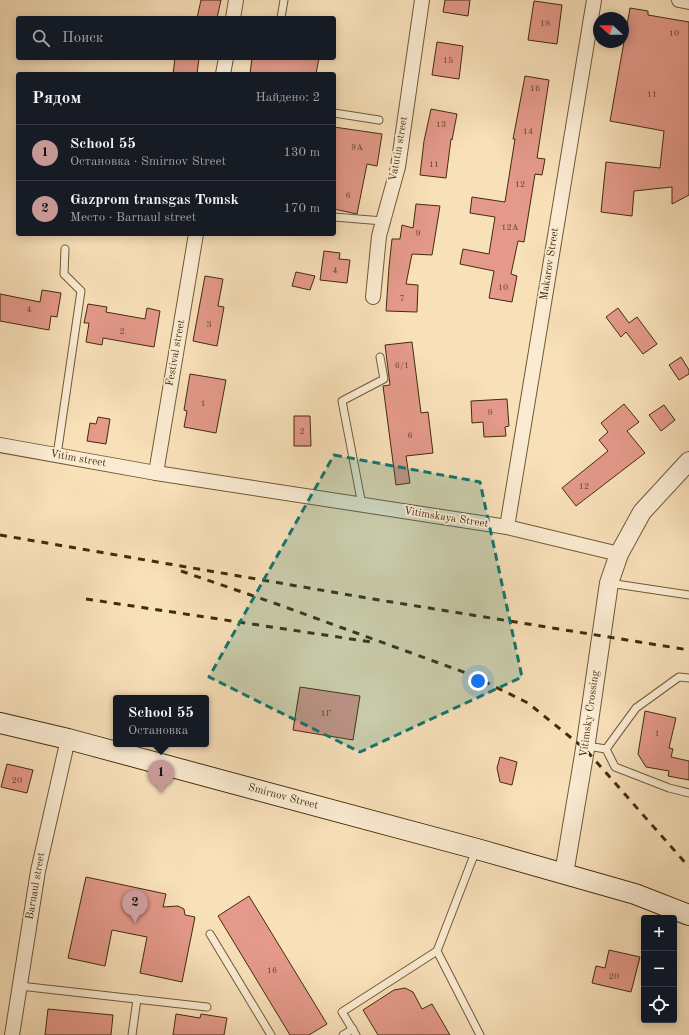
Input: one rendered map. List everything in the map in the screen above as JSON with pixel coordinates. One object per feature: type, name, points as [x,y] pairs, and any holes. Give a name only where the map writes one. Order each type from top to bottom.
[{"type":"main road","name":"Smirnov Street","points":[[0,724],[68,739],[477,849],[635,894],[689,915]]},
{"type":"street","points":[[233,16],[236,0]]},
{"type":"street","name":"Vatutin street","points":[[373,297],[379,236],[398,167],[422,0]]},
{"type":"street","name":"Makarov Street","points":[[507,527],[594,0]]},
{"type":"street","points":[[679,0],[689,2]]},
{"type":"street","points":[[224,72],[226,60]]},
{"type":"street","name":"Festival street","points":[[156,473],[196,236]]},
{"type":"street","name":"Vitim street","points":[[0,445],[156,473]]},
{"type":"street","points":[[619,554],[642,512],[689,461]]},
{"type":"street","name":"Vitimskaya Street","points":[[156,473],[507,527],[619,554]]},
{"type":"street","name":"Vitimsky Crossing","points":[[564,874],[609,583],[619,554]]},
{"type":"street","name":"Barnaul street","points":[[12,1035],[38,871],[68,739]]},
{"type":"lane","points":[[281,16],[284,0]]},
{"type":"lane","points":[[336,113],[379,120]]},
{"type":"lane","points":[[336,217],[383,221]]},
{"type":"lane","points":[[57,455],[81,291],[64,274],[65,249]]},
{"type":"lane","points":[[362,505],[342,401],[384,380],[380,357]]},
{"type":"lane","points":[[609,583],[689,595]]},
{"type":"lane","points":[[606,749],[636,708],[680,677],[689,678]]},
{"type":"lane","points":[[585,745],[606,749]]},
{"type":"lane","points":[[606,749],[615,767],[669,788],[689,793]]},
{"type":"lane","points":[[343,1035],[354,1032],[342,1012],[437,950],[477,849]]},
{"type":"lane","points":[[210,934],[271,1035]]},
{"type":"lane","points":[[437,950],[480,1035]]},
{"type":"lane","points":[[20,986],[208,1007]]},
{"type":"lane","points":[[132,1035],[137,999]]},
{"type":"highlighted area","points":[[334,455],[480,482],[522,677],[360,752],[209,677]]},
{"type":"building","points":[[201,0],[221,0],[217,16],[197,16]]},
{"type":"building","points":[[445,0],[470,0],[468,16],[443,12]]},
{"type":"building","points":[[534,1],[562,5],[557,44],[528,40]]},
{"type":"building","points":[[630,8],[648,11],[648,15],[689,22],[689,195],[672,204],[672,187],[634,191],[632,216],[601,212],[606,162],[660,168],[664,131],[610,121],[623,48],[629,48]]},
{"type":"building","points":[[437,42],[463,46],[459,79],[432,75]]},
{"type":"building","points":[[175,60],[199,60],[197,72],[173,72]]},
{"type":"building","points":[[252,60],[319,60],[316,72],[250,72]]},
{"type":"building","points":[[525,76],[549,80],[537,158],[545,159],[542,175],[535,174],[524,242],[518,241],[511,274],[517,276],[512,302],[489,298],[494,271],[460,264],[463,249],[489,254],[495,217],[470,213],[472,197],[505,202],[515,139],[513,139]]},
{"type":"building","points":[[431,109],[457,114],[452,140],[451,139],[446,178],[420,175],[424,141]]},
{"type":"building","points":[[336,127],[382,134],[377,166],[367,164],[357,214],[336,209]]},
{"type":"building","points":[[416,204],[440,206],[432,255],[412,254],[406,284],[418,285],[417,312],[386,311],[392,239],[400,239],[402,225],[413,228]]},
{"type":"building","points":[[324,251],[340,253],[339,259],[350,260],[347,283],[320,280]]},
{"type":"building","points":[[296,272],[315,276],[310,290],[292,286]]},
{"type":"building","points":[[205,276],[223,279],[218,306],[224,307],[217,346],[193,341]]},
{"type":"building","points":[[42,290],[61,293],[57,317],[51,316],[49,330],[0,321],[0,294],[40,302]]},
{"type":"building","points":[[88,304],[107,307],[106,312],[145,319],[147,308],[160,311],[154,347],[103,338],[102,345],[86,342],[89,323],[84,323]]},
{"type":"building","points":[[618,308],[629,323],[637,317],[657,344],[643,354],[626,332],[621,337],[606,317]]},
{"type":"building","points":[[412,342],[421,413],[428,412],[433,453],[406,456],[410,483],[396,485],[383,386],[390,385],[385,345]]},
{"type":"building","points":[[681,357],[689,370],[689,374],[679,380],[669,365]]},
{"type":"building","points":[[190,374],[226,380],[216,433],[184,427],[187,411],[184,410]]},
{"type":"building","points":[[507,399],[509,426],[505,427],[506,436],[484,437],[483,422],[472,423],[471,401]]},
{"type":"building","points":[[624,404],[639,422],[627,431],[645,453],[576,506],[562,488],[608,451],[599,440],[608,432],[601,423]]},
{"type":"building","points":[[664,405],[675,420],[661,431],[649,415]]},
{"type":"building","points":[[294,416],[310,416],[311,446],[294,446]]},
{"type":"building","points":[[98,417],[110,419],[106,444],[87,441],[90,423],[96,424]]},
{"type":"building","points":[[300,687],[360,696],[353,740],[293,730]]},
{"type":"building","points":[[645,711],[676,718],[669,748],[673,749],[671,757],[689,761],[689,780],[668,776],[669,771],[646,767],[638,754]]},
{"type":"building","points":[[500,757],[517,762],[512,785],[500,782],[497,768]]},
{"type":"building","points":[[7,764],[33,770],[27,793],[1,787]]},
{"type":"building","points":[[86,877],[166,894],[163,907],[178,906],[184,909],[185,915],[195,917],[182,982],[140,973],[147,937],[112,930],[105,966],[68,958]]},
{"type":"building","points":[[249,896],[327,1024],[309,1035],[290,1035],[218,916]]},
{"type":"building","points":[[609,950],[640,957],[631,992],[592,983],[596,966],[605,968]]},
{"type":"building","points":[[405,988],[413,992],[422,1009],[432,1004],[450,1035],[378,1035],[363,1010],[394,990]]},
{"type":"building","points":[[48,1009],[113,1015],[111,1035],[45,1035]]},
{"type":"building","points":[[176,1014],[200,1018],[201,1014],[227,1018],[224,1035],[173,1035]]},
{"type":"railway","points":[[0,535],[373,599],[689,650]]},
{"type":"railway","points":[[181,571],[469,674],[528,703],[585,749],[689,867]]},
{"type":"railway","points":[[86,599],[371,642]]},
{"type":"place","name":"School 55","points":[[161,793]]},
{"type":"place","name":"Gazprom transgas Tomsk","points":[[135,923]]}]
